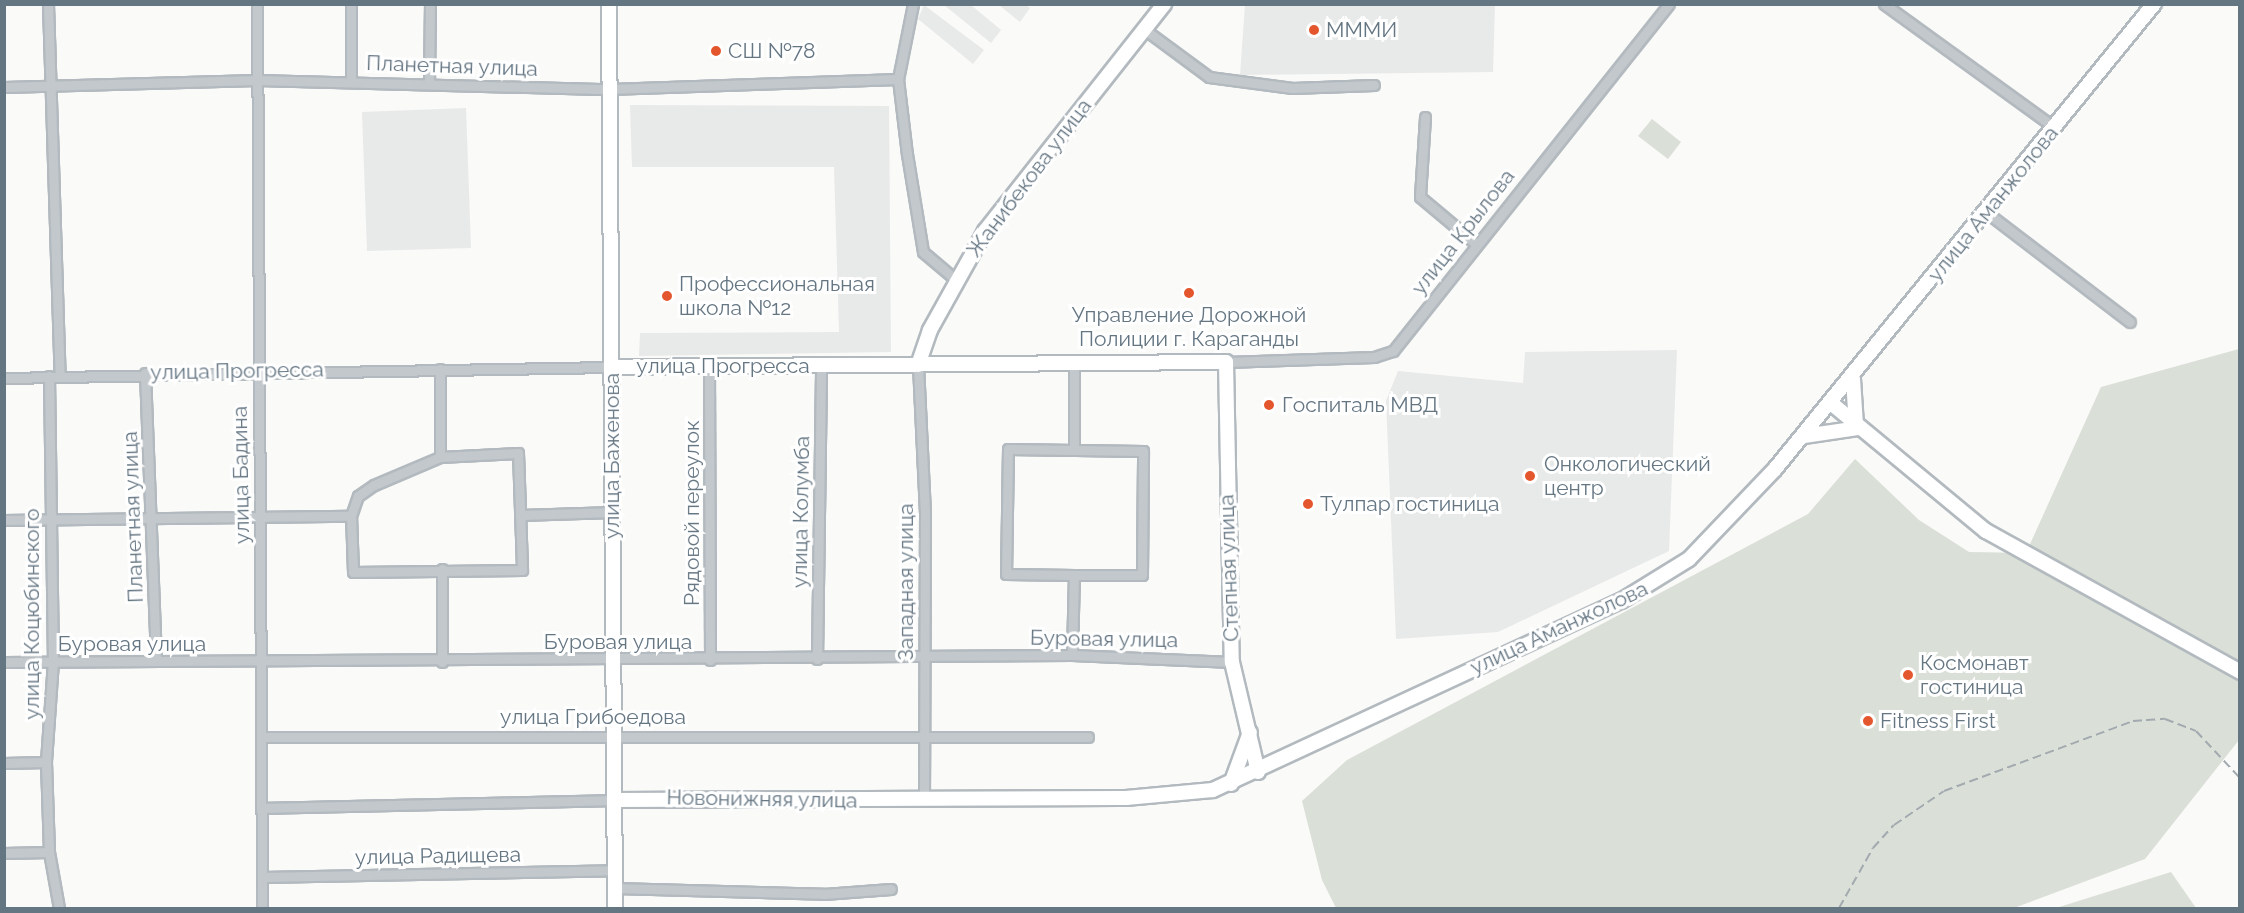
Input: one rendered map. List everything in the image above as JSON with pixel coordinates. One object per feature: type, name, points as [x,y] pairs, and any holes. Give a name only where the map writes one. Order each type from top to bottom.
[{"type":"main road","name":"улица Баженова","points":[[609,4],[615,909]]},
{"type":"main road","name":"Жанибекова улица","points":[[918,365],[955,279],[985,231],[1164,4]]},
{"type":"main road","name":"улица Аманжолова","points":[[1258,772],[1664,578],[1725,525],[1804,436],[2154,4]]},
{"type":"main road","name":"улица Прогресса","points":[[612,367],[1226,362]]},
{"type":"main road","name":"Степная улица","points":[[1226,362],[1232,662],[1258,772]]},
{"type":"main road","points":[[1852,379],[1857,426]]},
{"type":"main road","points":[[1831,403],[1986,531],[2240,672]]},
{"type":"main road","points":[[1804,436],[1857,426]]},
{"type":"main road","points":[[1231,784],[1250,732]]},
{"type":"main road","name":"Новонижняя улица","points":[[614,800],[1126,798],[1231,784],[1258,772]]},
{"type":"street","points":[[48,4],[60,376]]},
{"type":"street","name":"улица Бадина","points":[[257,4],[257,370],[263,808],[262,909]]},
{"type":"street","points":[[351,4],[351,81]]},
{"type":"street","points":[[429,84],[430,4]]},
{"type":"street","points":[[912,4],[898,80],[923,252],[955,279]]},
{"type":"street","name":"улица Крылова","points":[[1226,362],[1386,355],[1669,4]]},
{"type":"street","points":[[1884,4],[2055,128]]},
{"type":"street","points":[[1144,29],[1209,77],[1292,88],[1374,85]]},
{"type":"street","name":"Планетная улица","points":[[4,87],[257,80],[609,89],[898,80]]},
{"type":"street","points":[[1425,117],[1420,197],[1475,243]]},
{"type":"street","points":[[1986,212],[2130,322]]},
{"type":"street","points":[[1074,363],[1074,450]]},
{"type":"street","name":"Западная улица","points":[[918,365],[925,514],[924,800]]},
{"type":"street","name":"Рядовой переулок","points":[[710,366],[710,660]]},
{"type":"street","name":"улица Колумба","points":[[817,659],[821,366]]},
{"type":"street","name":"улица Прогресса","points":[[4,378],[257,370],[612,367]]},
{"type":"street","points":[[440,369],[440,457]]},
{"type":"street","name":"Планетная улица","points":[[145,373],[153,521],[156,661]]},
{"type":"street","name":"улица Коцюбинского","points":[[50,376],[53,661],[46,762],[49,852],[59,909]]},
{"type":"street","points":[[1008,449],[1143,451],[1142,575],[1074,575],[1006,574],[1008,449]]},
{"type":"street","points":[[518,453],[522,570],[441,569],[352,572],[351,516],[358,496],[374,485],[440,457],[518,453]]},
{"type":"street","points":[[520,515],[613,512]]},
{"type":"street","points":[[4,520],[153,521],[260,515],[351,516]]},
{"type":"street","points":[[441,569],[442,662]]},
{"type":"street","points":[[1072,655],[1074,575]]},
{"type":"street","name":"Буровая улица","points":[[4,662],[260,663],[614,659],[924,659],[1072,655],[1232,662]]},
{"type":"street","name":"улица Грибоедова","points":[[261,737],[614,734],[1088,737]]},
{"type":"street","points":[[4,763],[46,762]]},
{"type":"street","name":"Новонижняя улица","points":[[263,808],[614,800]]},
{"type":"street","points":[[4,853],[49,852]]},
{"type":"street","name":"улица Радищева","points":[[262,877],[614,870]]},
{"type":"street","points":[[615,888],[824,894],[891,889]]},
{"type":"shaded area","points":[[924,5],[984,50],[973,64],[918,19]]},
{"type":"shaded area","points":[[944,5],[971,5],[1001,30],[991,43]]},
{"type":"shaded area","points":[[999,5],[1026,5],[1030,8],[1020,22]]},
{"type":"shaded area","points":[[1245,5],[1495,5],[1493,72],[1240,75]]},
{"type":"shaded area","points":[[630,105],[889,106],[891,352],[639,356],[640,333],[839,332],[834,167],[632,167]]},
{"type":"shaded area","points":[[466,108],[471,248],[367,251],[362,112]]},
{"type":"shaded area","points":[[1652,119],[1681,142],[1668,159],[1638,136]]},
{"type":"shaded area","points":[[2239,349],[2239,740],[2145,859],[2014,908],[1336,908],[1322,880],[1302,801],[1347,760],[1808,514],[1855,459],[1919,520],[1969,552],[2026,553],[2101,387]]},
{"type":"shaded area","name":"Онкологический центр","points":[[1677,350],[1669,551],[1498,632],[1396,639],[1386,401],[1398,371],[1523,383],[1525,352]]},
{"type":"shaded area","points":[[2171,872],[2196,908],[2056,908]]},
{"type":"railway","points":[[1839,908],[1873,848],[1894,825],[1944,791],[2133,721],[2165,719],[2196,731],[2240,778]]},
{"type":"place","name":"МММИ","points":[[1314,30]]},
{"type":"place","name":"СШ №78","points":[[716,51]]},
{"type":"place","name":"Управление Дорожной Полиции г. Караганды","points":[[1189,293]]},
{"type":"place","name":"Профессиональная школа №12","points":[[667,296]]},
{"type":"place","name":"Госпиталь МВД","points":[[1269,405]]},
{"type":"place","name":"Онкологический центр","points":[[1530,476]]},
{"type":"place","name":"Тулпар гостиница","points":[[1308,504]]},
{"type":"place","name":"Космонавт гостиница","points":[[1908,675]]},
{"type":"place","name":"Fitness First","points":[[1868,721]]}]
